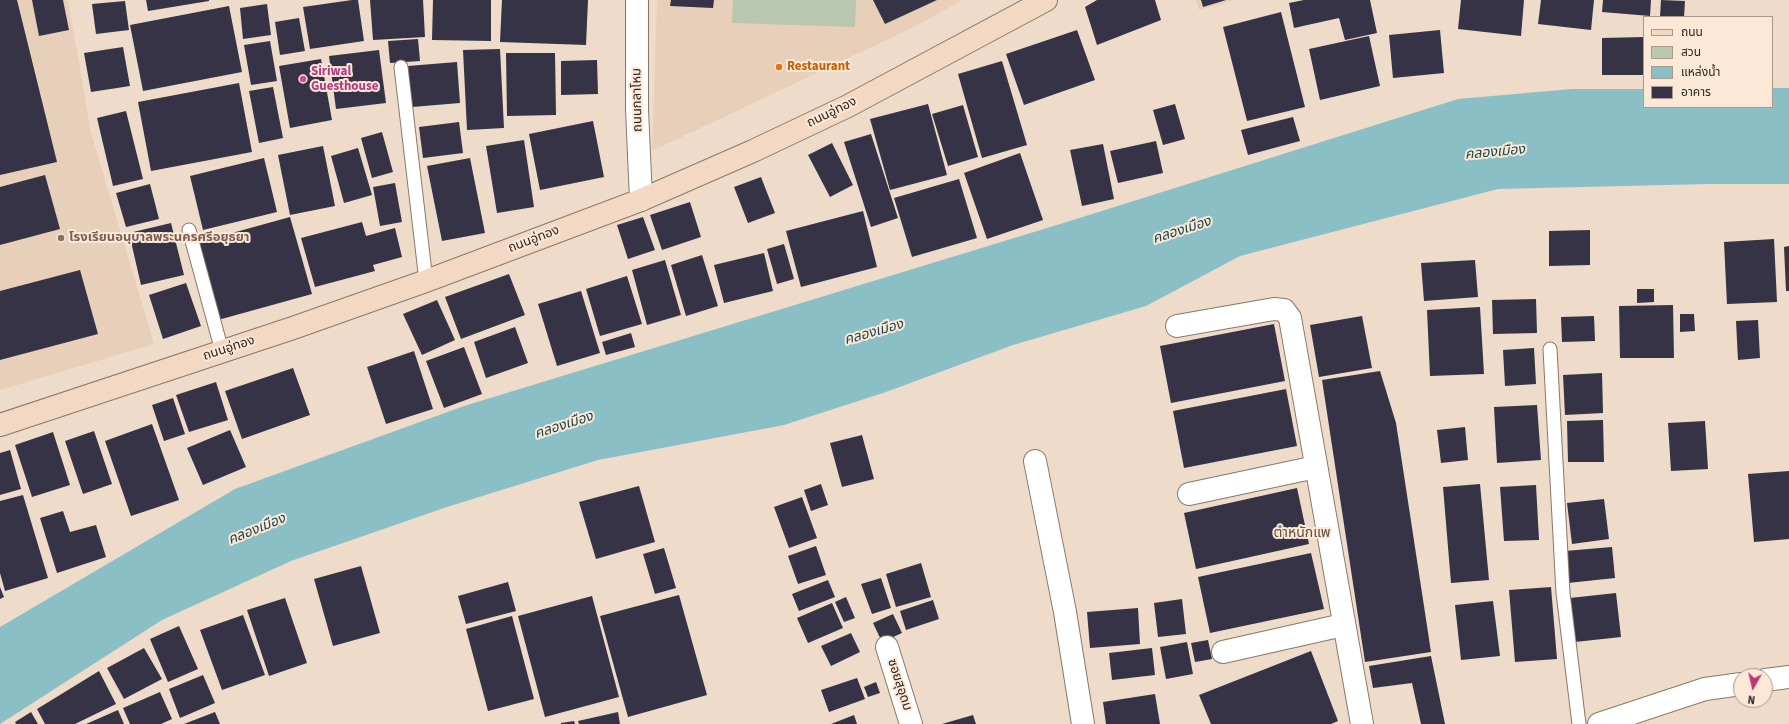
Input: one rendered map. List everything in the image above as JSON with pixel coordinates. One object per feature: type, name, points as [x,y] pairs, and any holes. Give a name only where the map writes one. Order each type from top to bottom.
[{"type":"main road","name":"ถนนอู่ทอง","points":[[0,425],[426,281],[641,200],[848,106],[1046,0]]},
{"type":"street","name":"ถนนกลาโหม","points":[[637,0],[637,109],[641,200]]},
{"type":"street","points":[[1177,326],[1274,309],[1284,310],[1290,318],[1343,625],[1362,724]]},
{"type":"street","points":[[1035,461],[1065,612],[1083,724]]},
{"type":"street","points":[[1189,494],[1316,467]]},
{"type":"street","points":[[1223,652],[1343,625]]},
{"type":"street","name":"ซอยสุอุดม","points":[[887,647],[911,724]]},
{"type":"street","points":[[1773,679],[1789,677]]},
{"type":"street","points":[[1599,724],[1705,689],[1733,685]]},
{"type":"lane","points":[[401,67],[426,281]]},
{"type":"lane","points":[[189,230],[222,351]]},
{"type":"lane","points":[[1550,349],[1563,593],[1579,724]]},
{"type":"shaded area","name":"โรงเรียนอนุบาลพระนครศรีอยุธยา","points":[[0,0],[68,0],[91,133],[154,344],[0,390]]},
{"type":"shaded area","points":[[657,0],[962,0],[918,25],[652,151]]},
{"type":"shaded area","points":[[1196,0],[1234,0],[1199,10]]},
{"type":"green space","points":[[733,0],[856,0],[855,27],[732,23]]},
{"type":"water","name":"คลองเมือง","points":[[1773,88],[1789,88],[1789,184],[1709,184],[1498,189],[1240,256],[1146,306],[1013,345],[886,392],[784,425],[598,460],[447,507],[291,561],[162,620],[0,724],[0,627],[235,489],[464,406],[1070,221],[1458,99],[1572,89],[1643,89],[1643,108],[1773,108]]},
{"type":"building","points":[[0,0],[17,0],[57,162],[0,175]]},
{"type":"building","points":[[32,0],[63,0],[69,30],[39,36]]},
{"type":"building","points":[[146,0],[209,0],[209,1],[148,11]]},
{"type":"building","points":[[358,0],[364,41],[310,49],[303,7]]},
{"type":"building","points":[[370,0],[423,0],[425,37],[373,40]]},
{"type":"building","points":[[433,0],[491,0],[491,41],[432,40]]},
{"type":"building","points":[[502,0],[588,0],[586,45],[500,42]]},
{"type":"building","points":[[671,0],[714,0],[713,8],[670,6]]},
{"type":"building","points":[[873,0],[937,0],[885,24]]},
{"type":"building","points":[[1097,0],[1155,0],[1161,20],[1097,45],[1085,7]]},
{"type":"building","points":[[1201,0],[1226,0],[1203,7]]},
{"type":"building","points":[[1304,0],[1370,0],[1377,33],[1345,40],[1339,18],[1294,28],[1289,3]]},
{"type":"building","points":[[1461,0],[1524,0],[1521,36],[1458,29]]},
{"type":"building","points":[[1541,0],[1594,0],[1591,30],[1538,24]]},
{"type":"building","points":[[1603,0],[1651,0],[1650,16],[1602,12]]},
{"type":"building","points":[[1661,0],[1685,1],[1684,16],[1660,16]]},
{"type":"building","points":[[125,1],[129,30],[96,34],[92,4]]},
{"type":"building","points":[[267,4],[271,35],[243,39],[240,8]]},
{"type":"building","points":[[229,6],[242,72],[143,91],[130,25]]},
{"type":"building","points":[[1281,12],[1305,107],[1247,121],[1223,27]]},
{"type":"building","points":[[299,18],[305,51],[280,55],[275,22]]},
{"type":"building","points":[[1077,30],[1095,80],[1024,105],[1006,54]]},
{"type":"building","points":[[1440,30],[1444,73],[1393,78],[1389,35]]},
{"type":"building","points":[[1369,36],[1380,86],[1320,100],[1309,49]]},
{"type":"building","points":[[1643,37],[1643,75],[1602,75],[1602,38]]},
{"type":"building","points":[[418,39],[420,61],[390,63],[388,41]]},
{"type":"building","points":[[270,41],[277,81],[251,85],[244,45]]},
{"type":"building","points":[[123,47],[130,86],[91,92],[84,53]]},
{"type":"building","points":[[500,49],[504,128],[467,130],[463,50]]},
{"type":"building","points":[[379,50],[386,103],[336,109],[329,56]]},
{"type":"building","points":[[506,53],[555,53],[556,115],[507,116]]},
{"type":"building","points":[[321,59],[332,120],[290,128],[279,66]]},
{"type":"building","points":[[597,60],[598,94],[561,95],[561,61]]},
{"type":"building","points":[[1002,61],[1027,145],[982,158],[958,74]]},
{"type":"building","points":[[457,62],[460,103],[412,107],[408,66]]},
{"type":"building","points":[[239,83],[252,152],[151,171],[138,102]]},
{"type":"building","points":[[273,87],[283,138],[259,143],[249,91]]},
{"type":"building","points":[[928,104],[947,175],[890,190],[870,119]]},
{"type":"building","points":[[1175,104],[1185,139],[1163,145],[1153,110]]},
{"type":"building","points":[[963,105],[978,157],[948,166],[932,114]]},
{"type":"building","points":[[126,111],[143,179],[113,186],[97,118]]},
{"type":"building","points":[[1293,117],[1300,141],[1248,155],[1241,130]]},
{"type":"building","points":[[593,121],[604,177],[540,190],[529,134]]},
{"type":"building","points":[[459,122],[463,153],[423,158],[419,127]]},
{"type":"building","points":[[382,132],[393,172],[372,178],[361,138]]},
{"type":"building","points":[[871,134],[898,218],[871,227],[844,142]]},
{"type":"building","points":[[524,140],[534,207],[497,213],[486,146]]},
{"type":"building","points":[[1156,141],[1163,173],[1118,183],[1110,151]]},
{"type":"building","points":[[832,143],[853,185],[830,197],[808,155]]},
{"type":"building","points":[[1103,144],[1114,199],[1082,206],[1070,150]]},
{"type":"building","points":[[323,146],[335,206],[290,215],[278,155]]},
{"type":"building","points":[[358,148],[372,195],[344,203],[331,156]]},
{"type":"building","points":[[1020,153],[1043,220],[987,239],[964,173]]},
{"type":"building","points":[[264,158],[277,212],[203,230],[190,176]]},
{"type":"building","points":[[470,158],[485,233],[442,241],[427,166]]},
{"type":"building","points":[[45,175],[60,229],[0,245],[0,187]]},
{"type":"building","points":[[761,177],[775,213],[748,223],[734,187]]},
{"type":"building","points":[[959,179],[977,238],[912,257],[894,198]]},
{"type":"building","points":[[395,183],[402,222],[380,226],[373,187]]},
{"type":"building","points":[[150,184],[159,219],[126,227],[116,193]]},
{"type":"building","points":[[690,202],[701,237],[662,250],[650,215]]},
{"type":"building","points":[[863,211],[877,267],[801,287],[786,231]]},
{"type":"building","points":[[290,217],[312,294],[218,320],[196,243]]},
{"type":"building","points":[[643,217],[655,250],[628,259],[617,225]]},
{"type":"building","points":[[362,222],[366,236],[395,228],[402,257],[373,265],[375,271],[315,287],[301,238]]},
{"type":"building","points":[[171,223],[184,275],[141,285],[129,233]]},
{"type":"building","points":[[1590,230],[1590,265],[1549,266],[1549,231]]},
{"type":"building","points":[[1774,239],[1777,302],[1727,304],[1724,242]]},
{"type":"building","points":[[784,244],[794,279],[777,284],[767,249]]},
{"type":"building","points":[[1789,246],[1789,291],[1786,291],[1784,247]]},
{"type":"building","points":[[764,253],[773,291],[724,303],[714,265]]},
{"type":"building","points":[[702,255],[718,306],[686,316],[671,265]]},
{"type":"building","points":[[665,260],[681,315],[647,325],[632,270]]},
{"type":"building","points":[[1475,260],[1478,297],[1424,301],[1421,263]]},
{"type":"building","points":[[80,270],[98,334],[0,360],[0,291]]},
{"type":"building","points":[[509,274],[525,315],[461,339],[445,297]]},
{"type":"building","points":[[627,276],[642,324],[600,336],[586,289]]},
{"type":"building","points":[[186,283],[201,326],[163,339],[149,295]]},
{"type":"building","points":[[1637,289],[1654,289],[1654,302],[1637,303]]},
{"type":"building","points":[[581,291],[600,353],[557,366],[538,304]]},
{"type":"building","points":[[1536,299],[1537,333],[1493,334],[1492,300]]},
{"type":"building","points":[[437,300],[455,340],[422,355],[403,314]]},
{"type":"building","points":[[1673,305],[1674,358],[1620,358],[1619,306]]},
{"type":"building","points":[[1480,307],[1484,374],[1430,376],[1427,310]]},
{"type":"building","points":[[1680,314],[1694,314],[1695,331],[1680,332]]},
{"type":"building","points":[[1362,316],[1372,368],[1319,377],[1310,325]]},
{"type":"building","points":[[1594,316],[1595,341],[1562,342],[1561,317]]},
{"type":"building","points":[[1758,320],[1760,358],[1738,360],[1736,321]]},
{"type":"building","points":[[1274,324],[1285,381],[1171,403],[1160,346]]},
{"type":"building","points":[[515,327],[528,363],[486,378],[474,342]]},
{"type":"building","points":[[631,333],[635,347],[606,355],[602,342]]},
{"type":"building","points":[[464,347],[482,394],[444,408],[426,361]]},
{"type":"building","points":[[1534,348],[1536,384],[1505,386],[1503,350]]},
{"type":"building","points":[[414,351],[433,409],[386,424],[367,367]]},
{"type":"building","points":[[293,368],[310,415],[242,439],[225,391]]},
{"type":"building","points":[[1380,371],[1396,423],[1431,652],[1365,662],[1322,380]]},
{"type":"building","points":[[1602,373],[1603,413],[1565,415],[1563,375]]},
{"type":"building","points":[[216,382],[228,420],[189,432],[176,395]]},
{"type":"building","points":[[1286,389],[1297,446],[1184,468],[1173,411]]},
{"type":"building","points":[[173,398],[185,434],[164,441],[152,405]]},
{"type":"building","points":[[1537,405],[1541,460],[1497,463],[1494,407]]},
{"type":"building","points":[[1603,420],[1604,462],[1568,462],[1567,421]]},
{"type":"building","points":[[1705,421],[1708,469],[1671,471],[1668,423]]},
{"type":"building","points":[[152,424],[179,500],[131,516],[105,441]]},
{"type":"building","points":[[1465,427],[1468,460],[1441,463],[1437,430]]},
{"type":"building","points":[[230,430],[246,467],[203,485],[187,448]]},
{"type":"building","points":[[94,431],[112,484],[83,494],[65,441]]},
{"type":"building","points":[[53,432],[70,485],[32,497],[15,445]]},
{"type":"building","points":[[862,435],[874,479],[842,487],[830,443]]},
{"type":"building","points":[[10,450],[21,489],[0,495],[0,453]]},
{"type":"building","points":[[1789,471],[1789,539],[1754,542],[1748,474]]},
{"type":"building","points":[[821,484],[828,505],[811,511],[804,490]]},
{"type":"building","points":[[1480,484],[1489,580],[1451,583],[1443,487]]},
{"type":"building","points":[[1536,485],[1539,540],[1504,541],[1500,487]]},
{"type":"building","points":[[639,486],[655,542],[596,559],[579,502]]},
{"type":"building","points":[[1297,488],[1309,544],[1196,569],[1184,513]]},
{"type":"building","points":[[23,495],[48,578],[5,591],[0,573],[0,501]]},
{"type":"building","points":[[802,497],[817,538],[789,548],[774,507]]},
{"type":"building","points":[[1604,499],[1609,539],[1572,544],[1567,503]]},
{"type":"building","points":[[63,511],[70,532],[96,525],[106,557],[57,573],[40,518]]},
{"type":"building","points":[[816,546],[826,575],[798,584],[788,556]]},
{"type":"building","points":[[1612,547],[1615,578],[1568,583],[1565,551]]},
{"type":"building","points":[[664,548],[676,588],[655,594],[643,554]]},
{"type":"building","points":[[1311,553],[1324,609],[1210,633],[1198,577]]},
{"type":"building","points":[[921,563],[931,597],[896,607],[886,574]]},
{"type":"building","points":[[361,566],[380,633],[333,646],[314,579]]},
{"type":"building","points":[[881,578],[891,608],[872,614],[861,584]]},
{"type":"building","points":[[828,580],[835,597],[799,611],[792,594]]},
{"type":"building","points":[[508,582],[516,611],[466,624],[458,596]]},
{"type":"building","points":[[0,587],[4,597],[0,599]]},
{"type":"building","points":[[1551,587],[1557,659],[1515,662],[1509,590]]},
{"type":"building","points":[[1616,593],[1621,637],[1575,642],[1570,598]]},
{"type":"building","points":[[679,595],[707,695],[628,717],[600,616]]},
{"type":"building","points":[[592,596],[619,697],[545,717],[518,616]]},
{"type":"building","points":[[846,597],[855,618],[844,622],[835,602]]},
{"type":"building","points":[[285,598],[307,663],[269,676],[247,610]]},
{"type":"building","points":[[1182,599],[1186,634],[1158,637],[1154,603]]},
{"type":"building","points":[[933,600],[939,619],[906,630],[900,611]]},
{"type":"building","points":[[1493,601],[1500,656],[1461,660],[1455,605]]},
{"type":"building","points":[[832,603],[843,628],[808,643],[797,618]]},
{"type":"building","points":[[1138,608],[1140,644],[1090,648],[1087,612]]},
{"type":"building","points":[[893,614],[902,633],[882,642],[873,623]]},
{"type":"building","points":[[243,615],[265,675],[222,690],[200,630]]},
{"type":"building","points":[[512,616],[534,699],[488,711],[466,629]]},
{"type":"building","points":[[179,626],[198,669],[168,682],[150,639]]},
{"type":"building","points":[[851,633],[860,652],[831,666],[821,646]]},
{"type":"building","points":[[1208,640],[1212,659],[1195,662],[1191,643]]},
{"type":"building","points":[[1187,642],[1193,674],[1166,679],[1160,647]]},
{"type":"building","points":[[144,648],[162,679],[124,699],[107,668]]},
{"type":"building","points":[[1152,648],[1155,675],[1112,680],[1109,653]]},
{"type":"building","points":[[1311,651],[1338,721],[1331,724],[1211,724],[1199,695]]},
{"type":"building","points":[[1431,656],[1445,724],[1421,724],[1412,683],[1373,688],[1369,666]]},
{"type":"building","points":[[99,671],[116,704],[75,724],[45,724],[37,709]]},
{"type":"building","points":[[203,675],[215,703],[180,718],[169,689]]},
{"type":"building","points":[[857,678],[865,699],[829,712],[821,690]]},
{"type":"building","points":[[876,682],[880,693],[868,697],[864,687]]},
{"type":"building","points":[[160,692],[172,719],[161,724],[130,724],[123,708]]},
{"type":"building","points":[[1155,694],[1160,724],[1106,724],[1103,702]]},
{"type":"building","points":[[118,710],[124,724],[86,724]]},
{"type":"building","points":[[31,712],[38,724],[16,724],[15,722]]},
{"type":"building","points":[[215,712],[220,724],[184,724]]},
{"type":"building","points":[[618,712],[620,724],[579,724],[578,721]]},
{"type":"building","points":[[854,715],[857,724],[831,724]]},
{"type":"building","points":[[973,715],[976,724],[942,724]]},
{"type":"building","points":[[574,721],[575,724],[561,724],[561,723]]},
{"type":"place","name":"Restaurant","points":[[779,67]]},
{"type":"place","name":"Siriwal Guesthouse","points":[[303,79]]},
{"type":"place","name":"โรงเรียนอนุบาลพระนครศรีอยุธยา","points":[[61,238]]},
{"type":"district","name":"ตำหนักแพ","points":[[1302,534]]}]
